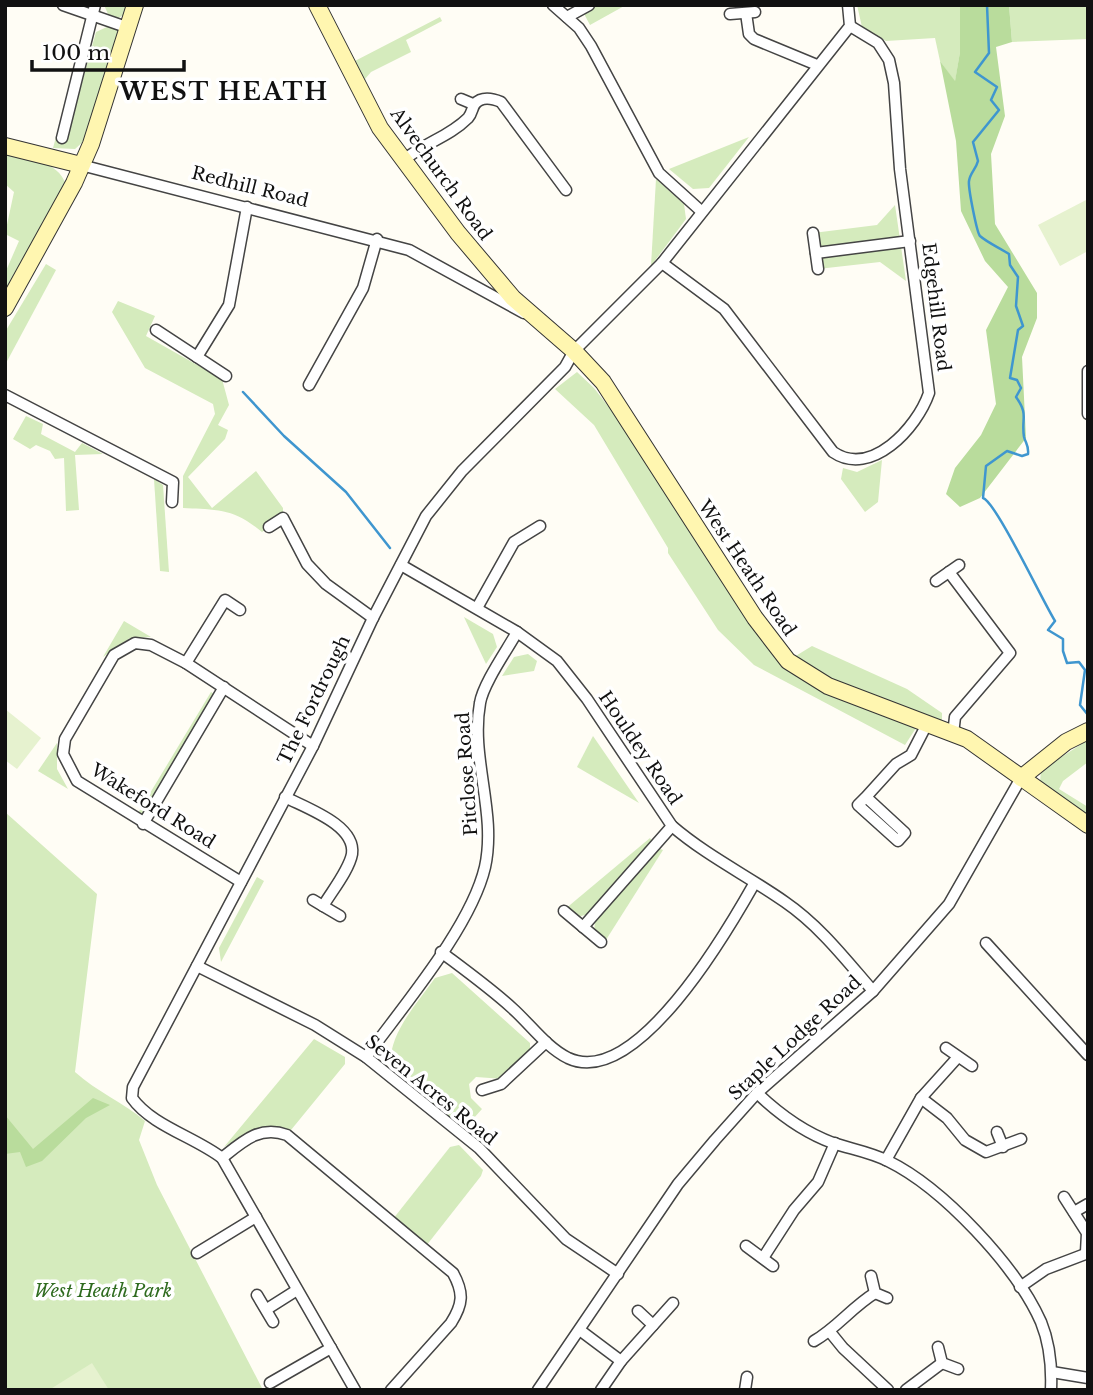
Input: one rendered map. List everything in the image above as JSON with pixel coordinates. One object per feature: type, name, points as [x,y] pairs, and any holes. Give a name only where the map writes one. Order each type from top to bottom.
[{"type":"street","points":[[63,5],[94,9],[129,28]]},
{"type":"street","points":[[5,308],[81,164],[135,5]]},
{"type":"street","name":"Alvechurch Road","points":[[317,5],[380,128],[492,274],[533,317]]},
{"type":"street","points":[[553,5],[590,46],[659,173],[701,211]]},
{"type":"street","points":[[567,18],[589,5]]},
{"type":"street","points":[[848,5],[850,26]]},
{"type":"street","points":[[62,138],[94,9]]},
{"type":"street","points":[[730,14],[751,12],[749,34],[754,39],[817,65]]},
{"type":"street","name":"The Fordrough","points":[[222,1158],[205,1144],[141,1110],[132,1098],[133,1087],[313,746],[373,618],[426,516],[444,491],[565,367],[574,351],[662,263],[850,26]]},
{"type":"street","name":"Edgehill Road","points":[[662,263],[724,309],[833,452],[854,461],[883,449],[909,430],[923,411],[929,393],[894,83],[888,60],[878,43],[850,26]]},
{"type":"street","points":[[461,99],[473,104],[487,98],[501,102],[566,190]]},
{"type":"street","points":[[404,160],[422,147],[439,141],[468,118],[473,104]]},
{"type":"street","name":"Redhill Road","points":[[5,146],[377,239],[409,250],[502,303],[533,317],[574,351]]},
{"type":"street","points":[[197,357],[229,305],[247,207]]},
{"type":"street","points":[[813,233],[818,269]]},
{"type":"street","points":[[309,385],[363,288],[377,239]]},
{"type":"street","points":[[816,253],[910,241]]},
{"type":"street","points":[[478,288],[492,274]]},
{"type":"street","points":[[156,330],[226,376]]},
{"type":"street","name":"West Heath Road","points":[[574,351],[603,382],[742,600],[788,661],[828,686],[967,739],[1088,825]]},
{"type":"street","points":[[1088,371],[1088,414]]},
{"type":"street","points":[[5,395],[173,482],[172,502]]},
{"type":"street","points":[[269,527],[283,518],[307,564],[326,584],[373,618]]},
{"type":"street","points":[[477,608],[514,542],[540,526]]},
{"type":"street","name":"Houldey Road","points":[[401,565],[543,649],[569,675],[672,827],[754,884],[786,902],[818,929],[873,991]]},
{"type":"street","points":[[936,581],[959,565]]},
{"type":"street","points":[[949,572],[1010,653],[955,717],[953,734]]},
{"type":"street","points":[[186,663],[225,600],[240,610]]},
{"type":"street","name":"Pitclose Road","points":[[366,1057],[441,952],[474,900],[484,869],[490,833],[480,758],[480,701],[517,632]]},
{"type":"street","name":"Wakeford Road","points":[[241,882],[77,781],[63,754],[65,739],[114,655],[135,643],[151,645],[186,663],[313,746]]},
{"type":"street","points":[[143,824],[224,687]]},
{"type":"street","points":[[866,797],[896,764],[911,755],[927,724]]},
{"type":"street","points":[[1021,778],[1066,742],[1088,731]]},
{"type":"street","name":"Staple Lodge Road","points":[[538,1390],[581,1331],[678,1184],[757,1093],[873,991],[949,904],[1021,778]]},
{"type":"street","points":[[285,797],[342,829],[351,842],[352,856],[323,906]]},
{"type":"street","points":[[583,927],[672,827]]},
{"type":"street","points":[[441,952],[512,1008],[546,1042],[567,1057],[582,1062],[607,1058],[627,1046],[694,982],[754,884]]},
{"type":"street","points":[[313,900],[340,916]]},
{"type":"street","points":[[564,911],[601,942]]},
{"type":"street","points":[[986,943],[1088,1055]]},
{"type":"street","name":"Seven Acres Road","points":[[197,967],[315,1025],[366,1057],[479,1149],[566,1239],[618,1274]]},
{"type":"street","points":[[482,1090],[501,1084],[546,1042]]},
{"type":"street","points":[[946,1048],[972,1066]]},
{"type":"street","points":[[886,1160],[921,1098],[958,1057]]},
{"type":"street","points":[[757,1093],[781,1115],[807,1132],[886,1160],[910,1172],[953,1208],[1020,1287],[1040,1321],[1049,1346],[1051,1390]]},
{"type":"street","points":[[921,1098],[947,1118],[975,1147],[986,1152],[1021,1139]]},
{"type":"street","points":[[355,1390],[222,1158],[264,1130],[287,1135],[453,1273],[460,1287],[462,1303],[451,1323],[391,1390]]},
{"type":"street","points":[[997,1132],[1003,1147]]},
{"type":"street","points":[[762,1258],[794,1210],[818,1182],[835,1143]]},
{"type":"street","points":[[1020,1287],[1046,1269],[1087,1252],[1087,1233],[1064,1197]]},
{"type":"street","points":[[1073,1212],[1088,1204]]},
{"type":"street","points":[[197,1252],[256,1217]]},
{"type":"street","points":[[746,1246],[773,1266]]},
{"type":"street","points":[[871,1276],[875,1293]]},
{"type":"street","points":[[267,1309],[298,1290]]},
{"type":"street","points":[[814,1341],[830,1332],[853,1306],[875,1293],[887,1297]]},
{"type":"street","points":[[257,1294],[273,1322]]},
{"type":"street","points":[[601,1390],[621,1361],[673,1303]]},
{"type":"street","points":[[638,1311],[653,1325]]},
{"type":"street","points":[[581,1331],[621,1361]]},
{"type":"street","points":[[830,1332],[843,1348],[888,1390]]},
{"type":"street","points":[[938,1347],[943,1363]]},
{"type":"street","points":[[270,1383],[331,1348]]},
{"type":"street","points":[[943,1363],[958,1368]]},
{"type":"street","points":[[906,1390],[943,1363]]},
{"type":"street","points":[[1052,1372],[1088,1378]]},
{"type":"street","points":[[745,1390],[747,1377]]},
{"type":"green space","points":[[104,5],[127,5],[124,15],[118,18],[108,14]]},
{"type":"green space","points":[[575,5],[626,5],[590,25],[582,10],[579,11]]},
{"type":"green space","points":[[857,5],[960,5],[960,52],[955,82],[940,61],[935,38],[886,41],[862,27]]},
{"type":"green space","points":[[960,5],[1009,5],[1012,42],[996,47],[1005,116],[991,154],[995,224],[1037,293],[1037,318],[1022,357],[1026,438],[980,498],[960,507],[946,494],[955,468],[981,435],[996,404],[986,330],[1008,287],[985,261],[961,211],[956,141],[940,61],[955,81],[960,52]]},
{"type":"green space","points":[[1009,5],[1088,5],[1088,39],[1012,42]]},
{"type":"green space","points":[[440,17],[442,21],[406,40],[411,52],[371,72],[365,79],[367,82],[351,63]]},
{"type":"green space","points":[[109,26],[116,28],[121,36],[85,140],[75,149],[53,148],[56,137],[66,140],[96,32]]},
{"type":"green space","points":[[749,137],[709,188],[693,189],[669,169]]},
{"type":"green space","points":[[5,154],[50,166],[66,185],[5,296],[5,273],[19,241],[5,234],[14,192],[5,184]]},
{"type":"green space","points":[[656,179],[684,204],[686,219],[651,266]]},
{"type":"green space","points":[[1088,199],[1088,251],[1060,266],[1038,225]]},
{"type":"green space","points":[[895,205],[906,281],[880,262],[818,269],[813,233],[877,225]]},
{"type":"green space","points":[[46,264],[56,270],[5,365],[5,332]]},
{"type":"green space","points":[[118,301],[155,316],[146,336],[222,379],[229,405],[218,425],[228,430],[225,439],[188,477],[212,508],[256,471],[283,508],[283,518],[262,532],[234,514],[183,508],[183,476],[215,414],[213,404],[145,368],[112,312]]},
{"type":"green space","points":[[577,372],[594,388],[629,433],[785,664],[916,728],[905,745],[754,665],[718,630],[668,553],[668,548],[594,425],[555,389]]},
{"type":"green space","points":[[26,416],[43,424],[41,434],[75,452],[82,443],[103,454],[75,455],[79,510],[66,511],[64,458],[55,459],[50,451],[36,445],[30,449],[13,439]]},
{"type":"green space","points":[[882,460],[878,502],[865,512],[841,479],[843,468],[857,472]]},
{"type":"green space","points":[[154,479],[163,485],[169,572],[160,571]]},
{"type":"green space","points":[[464,617],[493,634],[497,647],[486,664]]},
{"type":"green space","points":[[124,621],[151,637],[130,638],[103,657]]},
{"type":"green space","points":[[812,646],[907,689],[942,713],[942,723],[830,683],[794,657]]},
{"type":"green space","points":[[528,654],[537,661],[534,671],[502,676],[514,657]]},
{"type":"green space","points":[[211,692],[217,696],[146,817],[138,813]]},
{"type":"green space","points":[[5,709],[41,738],[17,769],[5,760]]},
{"type":"green space","points":[[593,736],[639,803],[577,767]]},
{"type":"green space","points":[[1088,740],[1088,762],[1063,781],[1059,789],[1088,807],[1088,820],[1040,782],[1041,770]]},
{"type":"green space","points":[[57,743],[57,769],[68,789],[38,771]]},
{"type":"green space","name":"West Heath Park","points":[[5,812],[97,894],[75,1072],[145,1121],[139,1140],[157,1185],[263,1390],[5,1390]]},
{"type":"green space","points":[[650,838],[653,842],[588,914],[578,917],[564,910]]},
{"type":"green space","points":[[658,848],[663,850],[604,943],[594,932],[595,922]]},
{"type":"green space","points":[[257,877],[264,881],[221,962],[219,948]]},
{"type":"green space","points":[[452,973],[530,1043],[530,1050],[504,1079],[476,1077],[469,1084],[471,1098],[482,1109],[464,1129],[391,1070],[393,1045],[404,1021],[435,978]]},
{"type":"green space","points":[[314,1039],[345,1057],[345,1064],[291,1130],[272,1128],[256,1131],[224,1147]]},
{"type":"green space","points":[[93,1098],[110,1105],[86,1118],[42,1161],[26,1167],[20,1152],[5,1154],[5,1115],[33,1149]]},
{"type":"green space","points":[[459,1145],[483,1170],[426,1246],[393,1219],[450,1147]]},
{"type":"green space","points":[[92,1363],[109,1390],[49,1390]]},
{"type":"waterway","points":[[987,5],[989,53],[975,72],[997,87],[991,100],[999,110],[973,142],[978,161],[969,185],[980,236],[1009,254],[1010,265],[1018,277],[1016,306],[1023,326],[1018,330],[1010,378],[1017,380],[1021,388],[1016,397],[1023,413],[1023,431],[1028,454],[1022,456],[1007,451],[986,466],[983,498],[998,516],[1055,621],[1048,630],[1063,639],[1067,663],[1079,662],[1085,670],[1080,705],[1088,715]]},
{"type":"waterway","points":[[243,392],[284,436],[346,492],[390,548]]},
{"type":"district","name":"WEST HEATH","points":[[224,92]]}]
